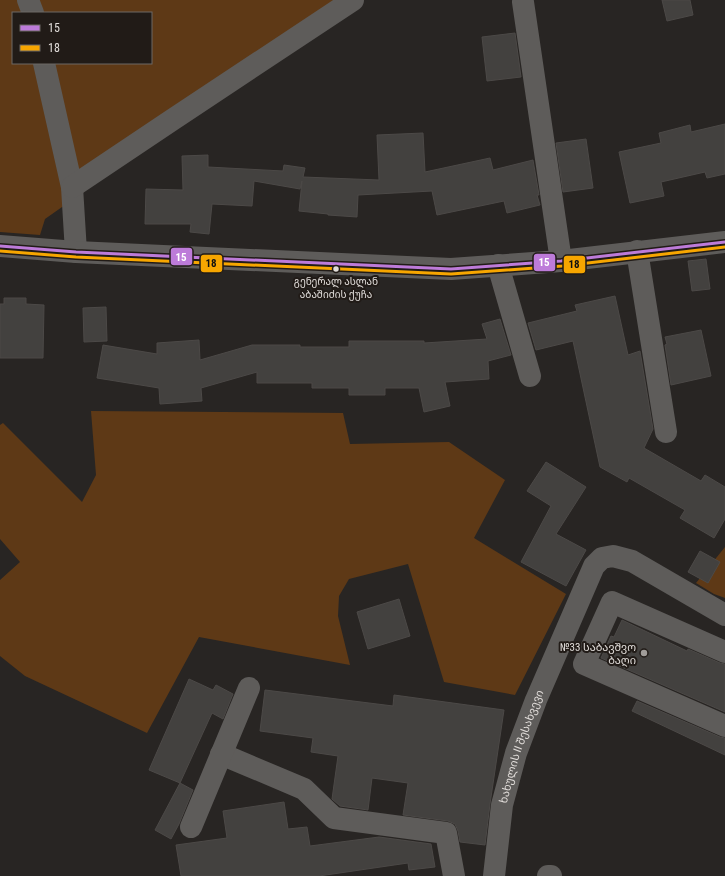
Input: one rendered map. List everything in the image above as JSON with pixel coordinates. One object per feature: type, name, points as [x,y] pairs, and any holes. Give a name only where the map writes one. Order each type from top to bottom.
[{"type":"street","points":[[28,0],[33,12]]},
{"type":"street","points":[[72,187],[353,0]]},
{"type":"street","points":[[523,2],[561,261]]},
{"type":"street","points":[[44,64],[72,187],[76,252]]},
{"type":"street","points":[[0,246],[76,252],[451,269],[561,261],[725,242]]},
{"type":"street","points":[[636,252],[666,432]]},
{"type":"street","points":[[498,265],[530,376]]},
{"type":"street","name":"ხახულის II შესახვევი","points":[[494,876],[502,805],[516,753],[536,700],[594,566],[602,558],[613,556],[632,561],[725,615]]},
{"type":"street","points":[[725,652],[612,602],[584,664],[725,726]]},
{"type":"street","points":[[569,623],[598,634]]},
{"type":"street","points":[[190,826],[249,688]]},
{"type":"street","points":[[221,754],[304,789],[334,818],[446,833],[454,876]]},
{"type":"shaded area","points":[[0,0],[356,0],[45,219],[40,235],[0,232]]},
{"type":"shaded area","points":[[91,411],[343,413],[350,444],[449,442],[505,480],[474,538],[566,594],[515,695],[444,682],[408,564],[349,579],[339,596],[338,616],[350,665],[199,637],[147,733],[25,676],[0,656],[0,580],[20,562],[0,539],[0,425],[3,423],[82,502],[96,475]]},
{"type":"shaded area","points":[[725,547],[725,598],[714,594],[696,583]]},
{"type":"building","points":[[662,0],[690,0],[693,15],[667,21]]},
{"type":"building","points":[[515,33],[521,77],[487,81],[482,37]]},
{"type":"building","points":[[725,124],[725,174],[707,178],[705,172],[661,182],[664,196],[630,203],[619,152],[661,143],[659,133],[690,125],[691,132]]},
{"type":"building","points":[[423,133],[425,172],[490,158],[493,170],[533,160],[539,195],[537,195],[540,205],[507,213],[504,201],[437,215],[432,191],[358,195],[357,217],[328,215],[299,211],[302,181],[300,189],[254,181],[252,206],[212,204],[209,234],[190,232],[191,224],[145,224],[146,189],[183,190],[182,156],[208,155],[208,167],[283,171],[284,165],[305,168],[303,177],[379,180],[377,135]]},
{"type":"building","points":[[586,139],[593,188],[563,192],[556,143]]},
{"type":"building","points":[[706,259],[710,289],[692,291],[688,261]]},
{"type":"building","points":[[615,296],[628,355],[640,351],[653,429],[644,448],[701,481],[705,475],[725,487],[725,519],[714,538],[680,518],[685,510],[629,478],[627,482],[600,467],[573,341],[536,350],[528,323],[577,311],[575,305]]},
{"type":"building","points":[[4,298],[26,298],[26,304],[44,305],[43,358],[0,358],[0,304],[4,304]]},
{"type":"building","points":[[106,307],[107,341],[84,342],[83,308]]},
{"type":"building","points":[[500,319],[511,355],[488,361],[489,379],[445,382],[450,406],[424,412],[419,388],[385,388],[385,395],[349,395],[349,388],[312,388],[312,383],[257,383],[257,372],[201,388],[202,401],[160,404],[159,388],[97,378],[103,345],[157,354],[157,343],[199,340],[200,360],[252,345],[349,347],[349,341],[424,341],[424,343],[487,339],[482,324]]},
{"type":"building","points":[[701,330],[711,376],[671,385],[665,337]]},
{"type":"building","points":[[546,462],[586,487],[556,534],[586,550],[566,586],[521,562],[551,506],[527,491]]},
{"type":"building","points":[[700,551],[720,562],[708,583],[688,572]]},
{"type":"building","points":[[399,599],[410,636],[368,649],[357,612]]},
{"type":"building","points":[[622,620],[687,651],[688,649],[725,664],[725,712],[601,658],[611,636],[614,637]]},
{"type":"building","points":[[189,679],[213,690],[216,685],[233,694],[223,719],[212,713],[180,783],[149,770]]},
{"type":"building","points":[[265,690],[393,706],[394,695],[504,710],[485,845],[460,842],[455,824],[448,821],[403,815],[408,783],[372,778],[368,810],[340,806],[332,799],[338,756],[311,752],[313,738],[260,731]]},
{"type":"building","points":[[637,701],[725,738],[725,755],[632,711]]},
{"type":"building","points":[[180,783],[193,790],[171,839],[155,830]]},
{"type":"building","points":[[284,802],[288,829],[307,827],[310,846],[379,837],[431,844],[435,867],[409,870],[408,863],[319,876],[181,876],[176,845],[227,838],[223,811]]},
{"type":"transit line","name":"15","points":[[0,246],[76,252],[451,269],[561,261],[725,242]]},
{"type":"transit line","name":"18","points":[[0,251],[76,257],[451,274],[562,266],[725,247]]},
{"type":"place","name":"გენერალ ასლან აბაშიძის ქუჩა","points":[[336,269]]},
{"type":"place","name":"№33 საბავშვო ბაღი","points":[[644,653]]}]
